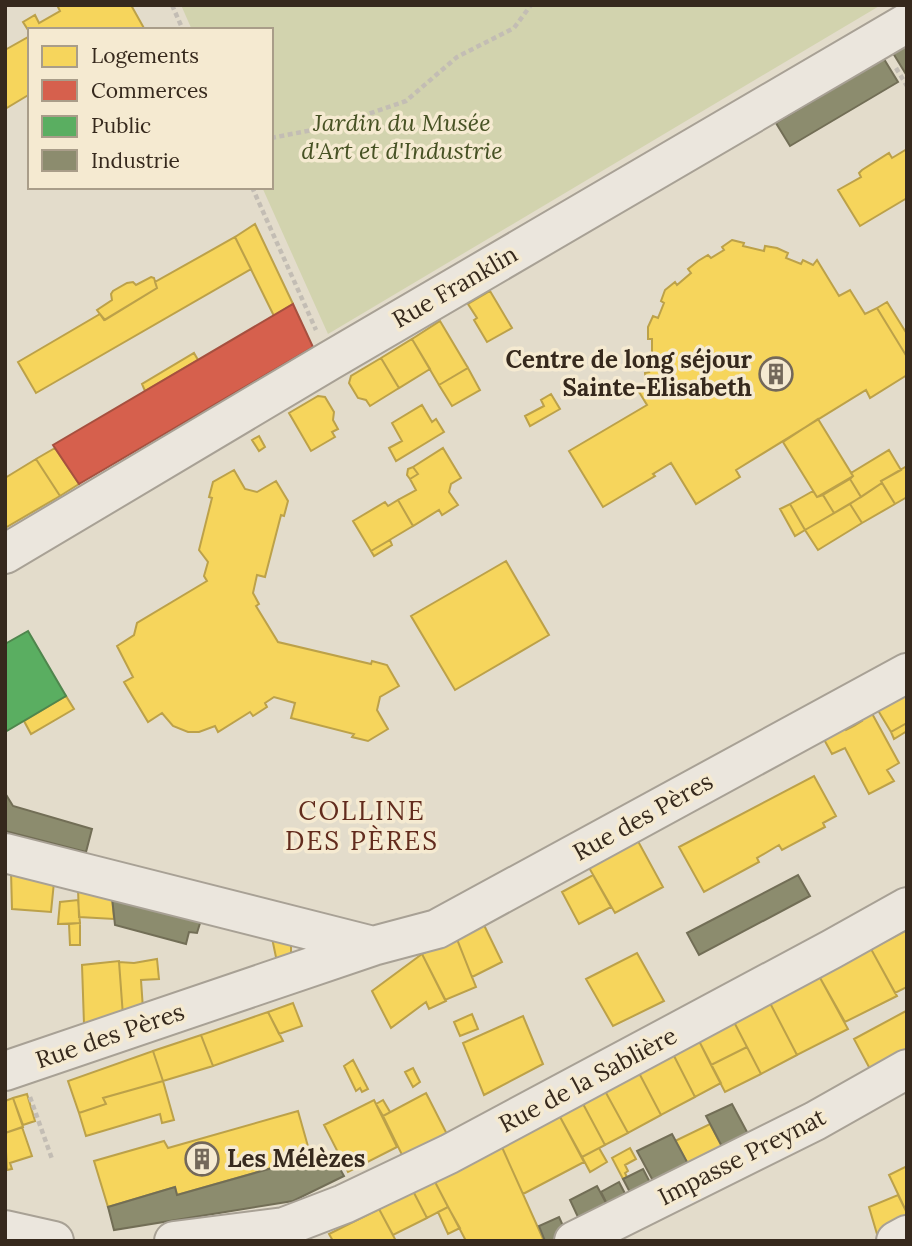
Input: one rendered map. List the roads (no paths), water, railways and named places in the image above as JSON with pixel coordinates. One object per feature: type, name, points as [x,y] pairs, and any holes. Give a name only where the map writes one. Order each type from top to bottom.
[{"type":"street","name":"Rue Franklin","points":[[5,554],[907,23]]},
{"type":"street","name":"Rue des Pères","points":[[12,1069],[373,946],[437,929],[907,673]]},
{"type":"street","name":"Rue des Pères","points":[[5,853],[373,946]]},
{"type":"street","name":"Rue de la Sablière","points":[[174,1241],[274,1234],[344,1204],[449,1154],[907,907]]},
{"type":"street","name":"Impasse Preynat","points":[[574,1241],[815,1121],[907,1069]]},
{"type":"street","points":[[5,1230],[54,1241]]},
{"type":"street","points":[[896,1241],[907,1236]]},
{"type":"place","name":"Centre de long séjour Sainte-Elisabeth","points":[[776,374]]},
{"type":"place","name":"Les Mélèzes","points":[[202,1159]]},
{"type":"district","name":"COLLINE DES PÈRES","points":[[362,826]]},
{"type":"park label","name":"Jardin du Musée d'Art et d'Industrie","points":[[402,137]]}]
